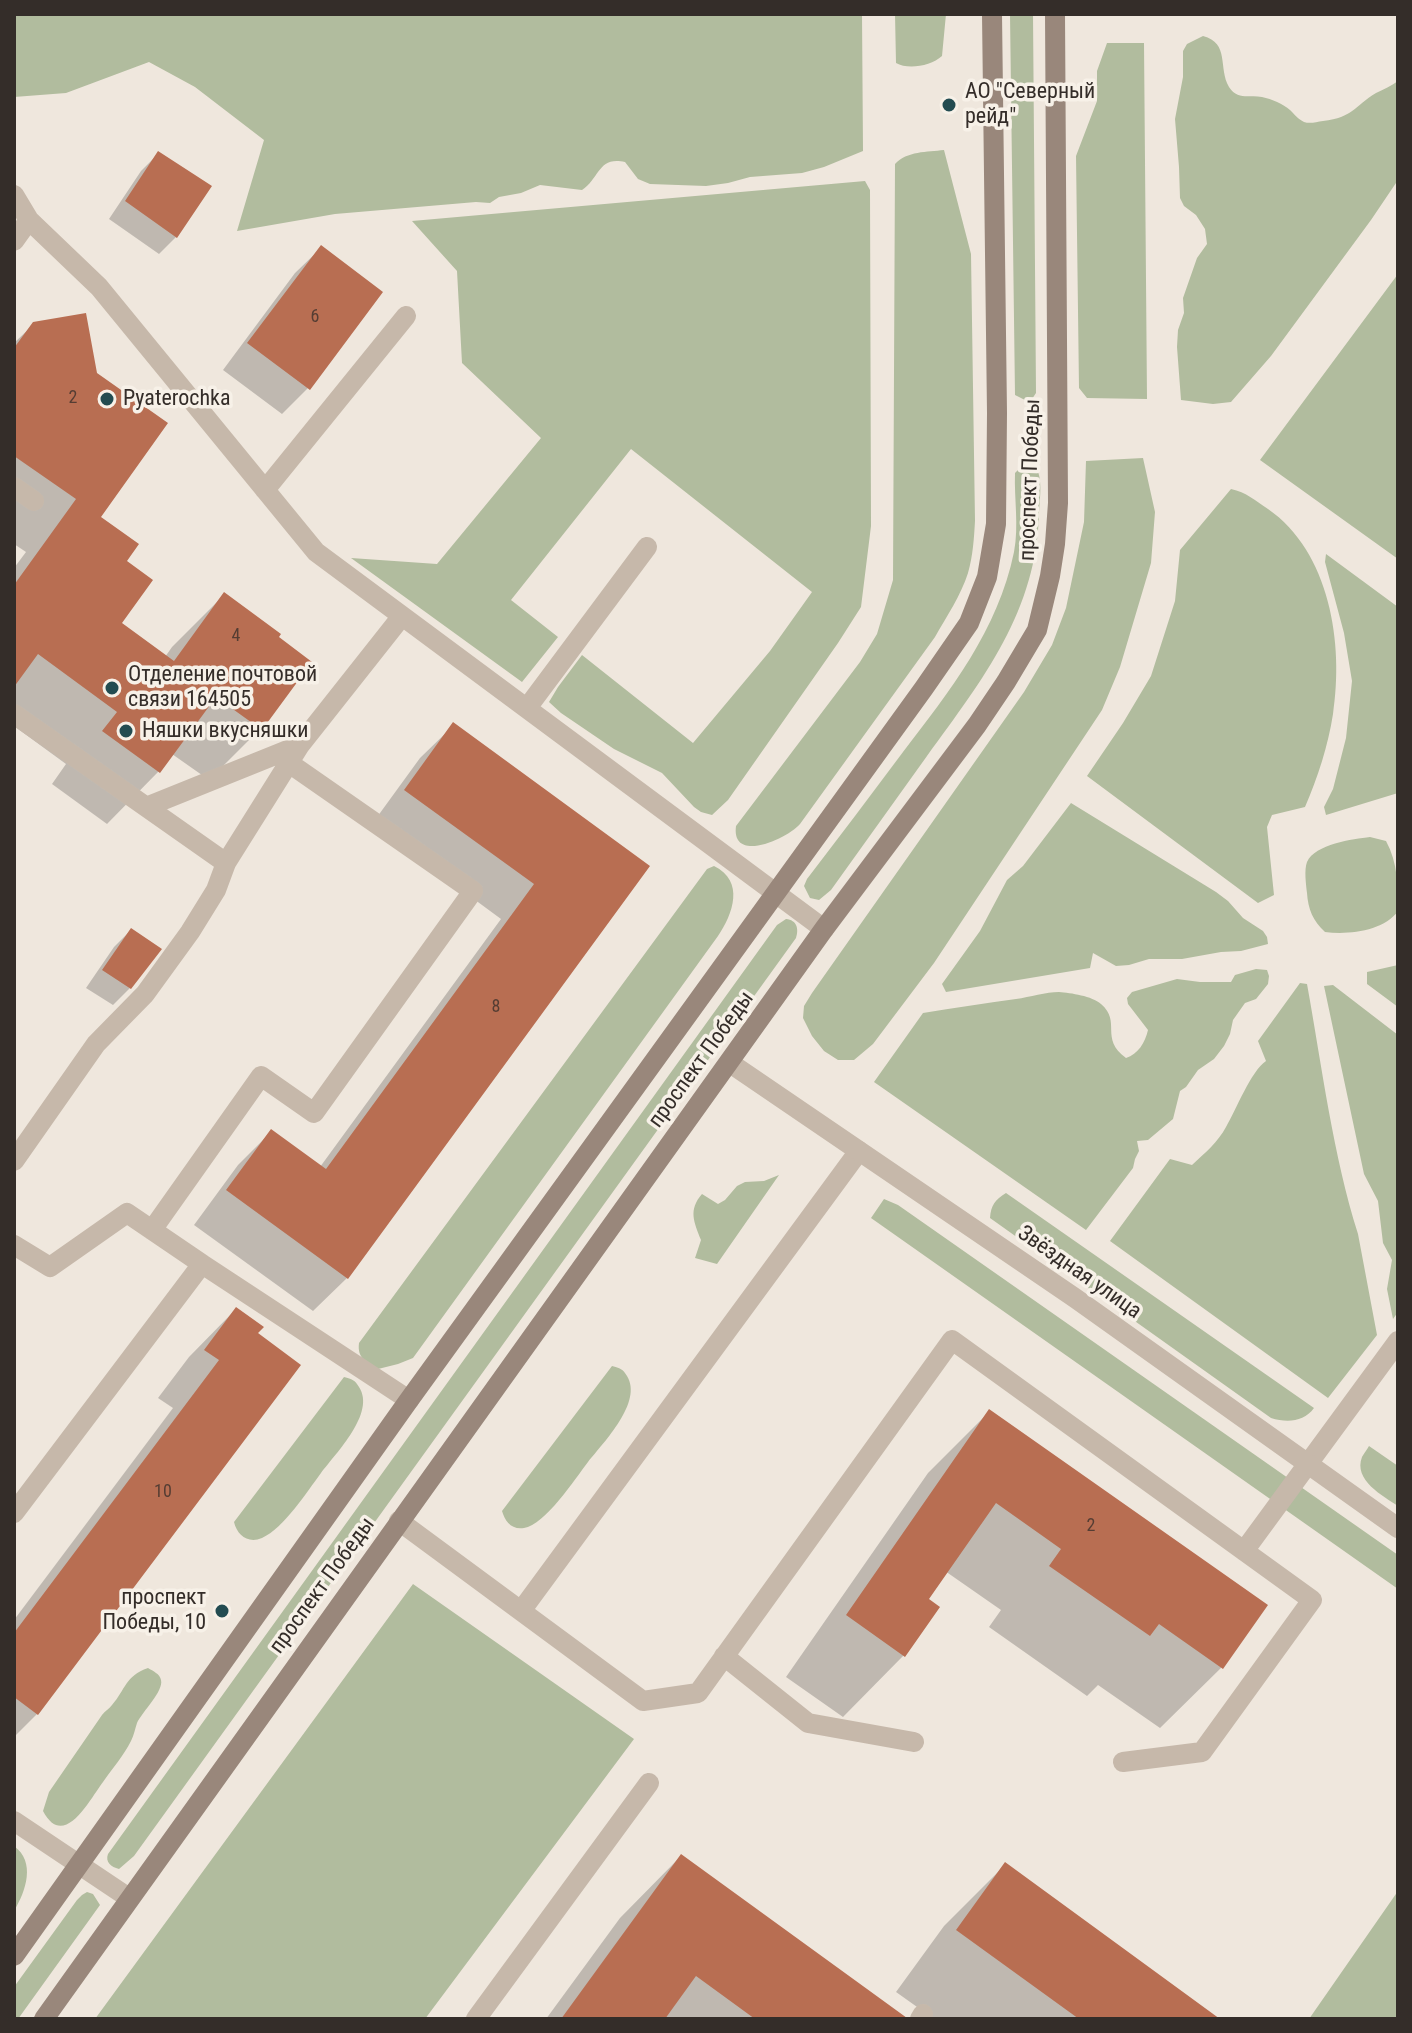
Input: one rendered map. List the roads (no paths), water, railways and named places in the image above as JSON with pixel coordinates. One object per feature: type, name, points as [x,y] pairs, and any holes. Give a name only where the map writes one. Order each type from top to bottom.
[{"type":"main road","name":"проспект Победы","points":[[14,1956],[409,1400],[969,623],[987,577],[997,508],[992,14]]},
{"type":"main road","name":"проспект Победы","points":[[44,2019],[824,929],[977,725],[1037,630],[1052,565],[1058,503],[1055,14]]},
{"type":"street","points":[[14,195],[29,220],[99,287],[316,552],[824,929]]},
{"type":"street","points":[[14,241],[29,220]]},
{"type":"street","points":[[265,490],[406,316]]},
{"type":"street","points":[[14,487],[34,501]]},
{"type":"street","points":[[527,708],[647,547]]},
{"type":"street","points":[[14,1161],[96,1044],[145,994],[190,932],[216,890],[226,863],[300,745],[402,616]]},
{"type":"street","points":[[14,714],[226,863]]},
{"type":"street","points":[[146,807],[300,745]]},
{"type":"street","points":[[152,1230],[261,1076],[314,1113],[473,891],[289,763]]},
{"type":"street","name":"Звёздная улица","points":[[730,1063],[1075,1298],[1398,1528]]},
{"type":"street","points":[[521,1611],[859,1151]]},
{"type":"street","points":[[14,1245],[50,1267],[127,1213],[409,1400]]},
{"type":"street","points":[[14,1513],[202,1264]]},
{"type":"street","points":[[399,1521],[643,1701],[698,1693],[952,1340],[1312,1600],[1202,1752],[1123,1762]]},
{"type":"street","points":[[1244,1551],[1398,1341]]},
{"type":"street","points":[[724,1656],[808,1723],[914,1742]]},
{"type":"street","points":[[476,2019],[649,1783]]},
{"type":"street","points":[[14,1821],[129,1898]]},
{"type":"place","name":"АО \"Северный рейд\"","points":[[949,105]]},
{"type":"place","name":"Pyaterochka","points":[[107,399]]},
{"type":"place","name":"Отделение почтовой связи 164505","points":[[112,688]]},
{"type":"place","name":"Няшки вкусняшки","points":[[126,731]]},
{"type":"place","name":"проспект Победы, 10","points":[[222,1611]]}]
